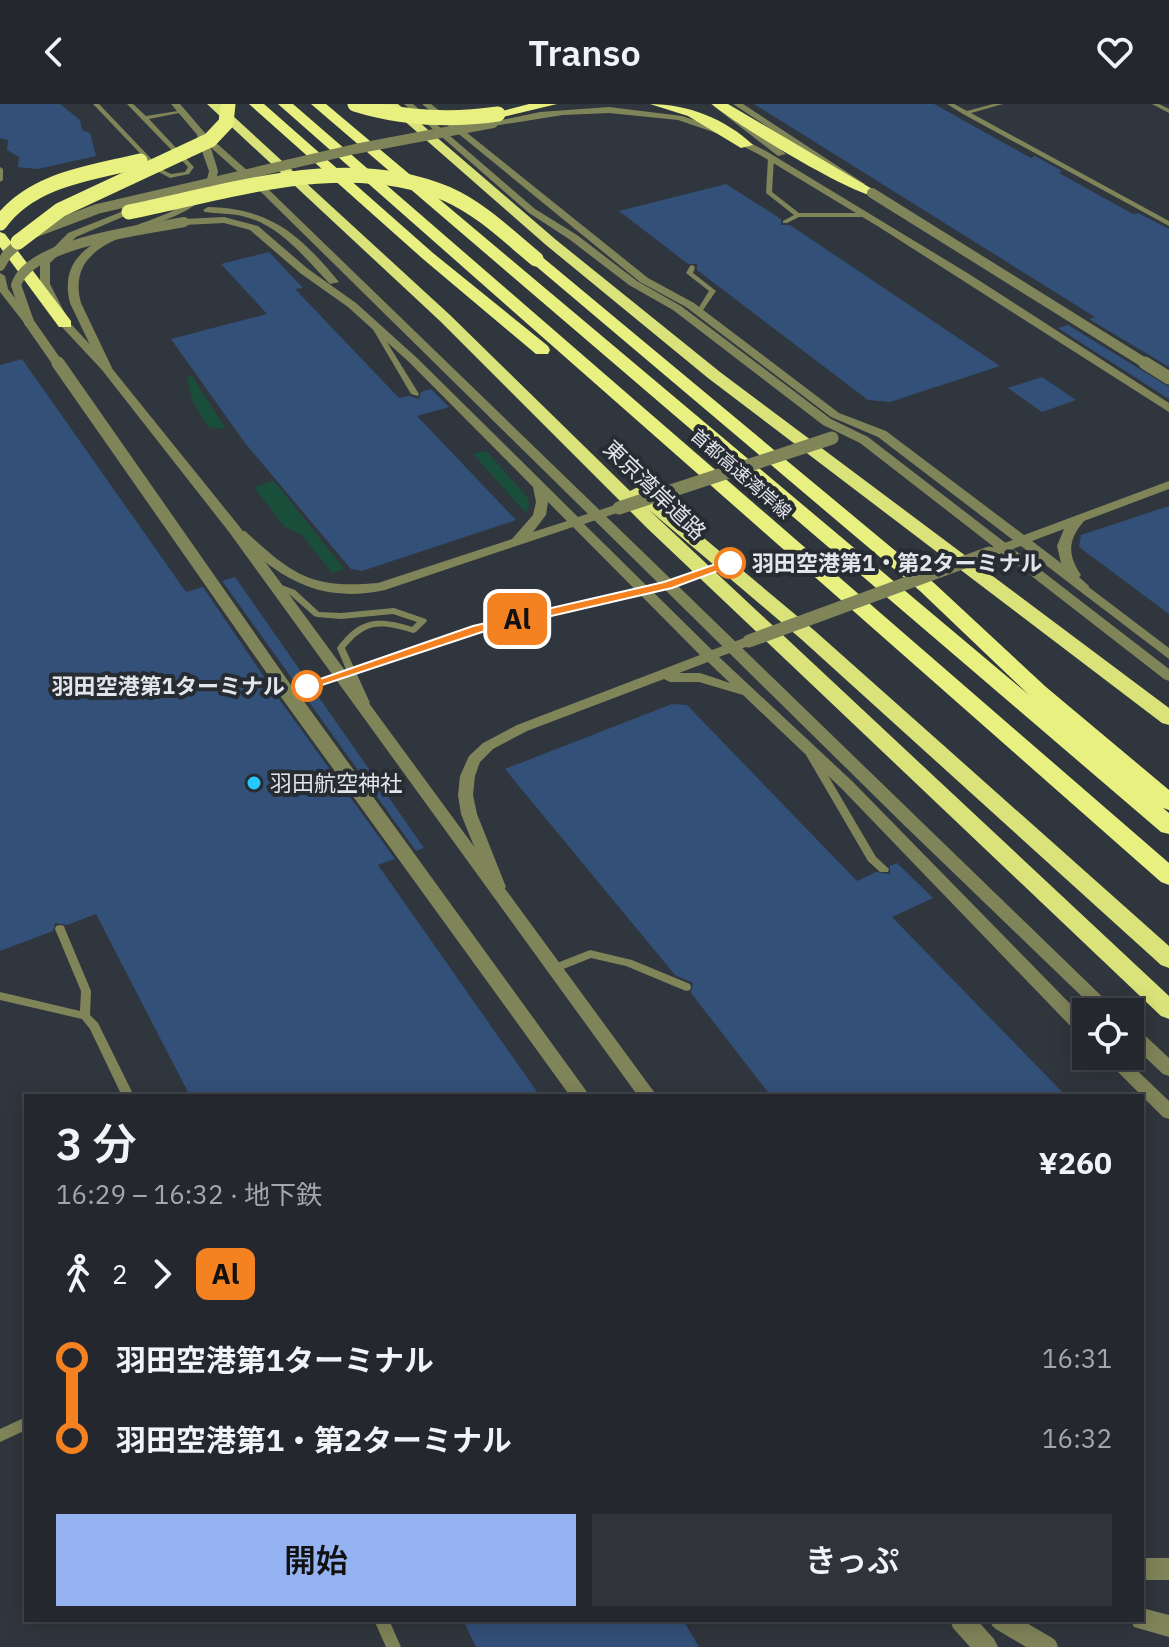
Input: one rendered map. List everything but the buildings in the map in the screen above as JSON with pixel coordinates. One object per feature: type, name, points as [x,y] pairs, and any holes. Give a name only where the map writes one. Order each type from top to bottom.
[{"type":"highway","points":[[0,223],[8,210],[32,193],[69,179],[154,157],[186,144],[209,128],[215,112],[214,104]]},
{"type":"highway","name":"東京湾岸道路","points":[[214,104],[445,318],[653,524],[1169,1010]]},
{"type":"highway","points":[[18,242],[38,225],[77,203],[210,140],[226,123],[228,104]]},
{"type":"highway","points":[[256,104],[450,275],[666,452],[706,473]]},
{"type":"highway","name":"首都高速湾岸線","points":[[285,104],[1169,876]]},
{"type":"highway","name":"首都高速湾岸線","points":[[318,104],[1169,826]]},
{"type":"highway","points":[[355,104],[389,115],[449,119],[495,118],[543,105]]},
{"type":"highway","points":[[391,104],[493,194],[789,434],[1085,652],[1169,718]]},
{"type":"highway","points":[[657,104],[693,113],[746,145]]},
{"type":"highway","points":[[717,104],[836,176],[872,193]]},
{"type":"highway","points":[[129,212],[295,182],[382,178],[424,186],[459,200],[536,259],[927,587],[1038,692],[1169,802]]},
{"type":"highway","points":[[0,237],[65,324]]},
{"type":"highway","points":[[594,464],[626,482],[670,516],[808,635],[1169,959]]},
{"type":"street","points":[[408,104],[532,211],[573,237],[640,288],[677,308],[827,422],[851,432],[996,550],[1169,676]]},
{"type":"street","points":[[426,104],[644,280],[699,312],[835,415],[882,434],[1169,655]]},
{"type":"street","points":[[717,104],[862,212]]},
{"type":"street","points":[[737,104],[872,193],[1169,378]]},
{"type":"street","points":[[178,107],[202,135],[265,191],[1095,998]]},
{"type":"street","points":[[0,266],[18,242],[52,224],[97,209],[495,118],[585,109],[638,110],[680,118],[771,158],[862,212],[1169,408]]},
{"type":"street","points":[[495,118],[129,212],[72,235],[45,262],[45,284],[65,324],[106,368],[234,529],[647,1094]]},
{"type":"street","points":[[106,368],[73,296],[72,275],[89,253],[188,206],[208,189],[214,175],[214,165],[203,147],[202,135]]},
{"type":"street","points":[[141,226],[212,209],[242,210],[263,216],[329,276],[352,305],[413,360],[711,657],[847,785],[1072,1017]]},
{"type":"street","points":[[29,322],[15,288],[26,266],[60,251],[184,222],[224,220],[254,228],[304,271],[352,305]]},
{"type":"street","points":[[0,276],[3,289],[295,703],[579,1094]]},
{"type":"street","points":[[234,529],[295,580],[308,586],[357,590],[380,587],[851,432]]},
{"type":"street","points":[[507,546],[538,521],[543,499],[538,483]]},
{"type":"street","points":[[499,889],[468,813],[465,794],[468,771],[486,747],[522,728],[733,647],[1169,485]]},
{"type":"street","points":[[1081,517],[1063,537],[1062,547],[1064,559],[1082,586]]},
{"type":"street","points":[[652,679],[680,676],[700,678],[734,688],[755,699]]},
{"type":"street","points":[[1144,1045],[1169,1069]]},
{"type":"street","points":[[1126,1070],[1169,1112]]},
{"type":"street","points":[[1144,1569],[1169,1569]]},
{"type":"street","points":[[1144,1620],[1169,1626]]},
{"type":"street","points":[[963,1622],[986,1647]]},
{"type":"street","points":[[1004,1622],[1047,1647]]},
{"type":"lane","points":[[96,104],[162,173],[170,176],[187,173],[190,165],[130,104]]},
{"type":"lane","points":[[950,104],[1169,224]]},
{"type":"lane","points":[[965,113],[1000,104]]},
{"type":"lane","points":[[1155,104],[1169,111]]},
{"type":"lane","points":[[145,118],[178,107]]},
{"type":"lane","points":[[771,158],[769,193],[798,215]]},
{"type":"lane","points":[[0,169],[0,180]]},
{"type":"lane","points":[[785,222],[798,215],[862,212]]},
{"type":"lane","points":[[692,267],[689,273],[713,291],[699,312]]},
{"type":"lane","points":[[374,326],[415,394]]},
{"type":"lane","points":[[276,586],[292,592],[317,614],[341,616],[394,611],[423,621],[413,630],[390,622],[371,623],[353,630],[341,648],[369,712]]},
{"type":"lane","points":[[810,753],[872,859],[884,869]]},
{"type":"lane","points":[[60,929],[86,991],[85,1016]]},
{"type":"lane","points":[[556,968],[590,954],[628,963],[686,987]]},
{"type":"lane","points":[[0,996],[85,1016],[94,1026],[127,1094]]},
{"type":"lane","points":[[0,1436],[24,1424]]},
{"type":"lane","points":[[382,1622],[394,1647]]},
{"type":"green space","points":[[192,376],[226,429],[208,427],[192,400],[187,377]]},
{"type":"green space","points":[[486,451],[528,498],[526,513],[473,454]]},
{"type":"green space","points":[[274,481],[344,569],[332,573],[302,535],[284,526],[254,487]]},
{"type":"metro line","name":"Al","points":[[307,686],[494,624],[667,585],[730,563]]},
{"type":"place","name":"羽田空港第1・第2ターミナル","points":[[730,563]]},
{"type":"place","name":"羽田空港第1ターミナル","points":[[307,686]]},
{"type":"place","name":"羽田航空神社","points":[[254,783]]}]
